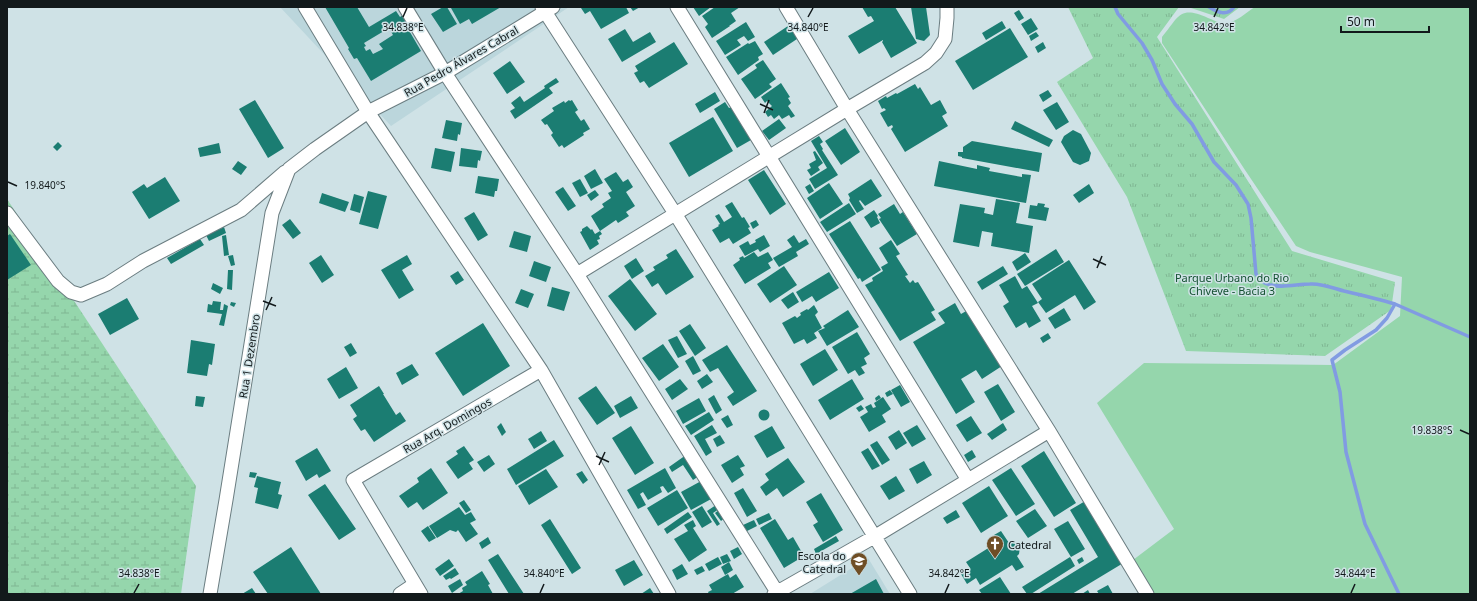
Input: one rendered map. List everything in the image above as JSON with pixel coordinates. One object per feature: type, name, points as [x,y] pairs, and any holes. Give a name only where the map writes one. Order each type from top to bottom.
[{"type":"street","points":[[305,7],[368,112],[541,370],[669,594]]},
{"type":"street","points":[[405,7],[445,73],[577,274],[775,593],[874,537],[1049,430]]},
{"type":"street","points":[[677,7],[968,480]]},
{"type":"street","points":[[786,7],[847,109],[1049,430],[1147,594]]},
{"type":"street","points":[[577,274],[676,215],[769,156],[925,63],[936,53],[945,39],[947,7]]},
{"type":"street","points":[[547,9],[910,594]]},
{"type":"street","name":"Rua Pedro Álvares Cabral","points":[[368,112],[445,73],[547,9]]},
{"type":"street","points":[[7,213],[58,281],[70,292],[81,295],[107,284],[143,261],[241,210],[289,169],[368,112]]},
{"type":"street","name":"Rua 1 Dezembro","points":[[210,594],[272,213],[289,169]]},
{"type":"street","name":"Rua Arq. Domingos","points":[[418,589],[353,480],[541,370]]},
{"type":"street","points":[[400,594],[418,589]]},
{"type":"shaded area","points":[[280,7],[569,7],[391,126]]},
{"type":"shaded area","name":"Escola do Catedral","points":[[868,558],[890,594],[810,594]]},
{"type":"green space","name":"Parque Urbano do Rio Chiveve - Bacia 3","points":[[1068,7],[1179,7],[1157,37],[1292,251],[1395,282],[1391,310],[1325,356],[1186,351],[1127,197],[1057,82],[1093,58]]},
{"type":"green space","points":[[1188,7],[1240,7],[1224,19]]},
{"type":"green space","points":[[1255,7],[1470,7],[1470,594],[1153,594],[1133,560],[1174,529],[1097,403],[1144,363],[1333,365],[1400,316],[1402,277],[1310,252],[1296,246],[1162,43],[1162,37],[1176,19],[1185,13],[1198,14],[1219,22],[1230,23]]},
{"type":"green space","points":[[7,199],[196,486],[181,594],[7,594]]},
{"type":"building","points":[[325,7],[357,7],[369,27],[396,11],[400,17],[403,15],[409,26],[407,27],[421,51],[371,81],[357,58],[354,59],[348,49],[349,48]],"holes":[[[389,28],[393,35],[379,44],[383,49],[373,54],[370,49],[366,51],[364,47],[366,46],[364,43]]]},
{"type":"building","points":[[443,7],[447,7],[457,24],[443,32],[431,14]]},
{"type":"building","points":[[501,7],[472,24],[469,19],[460,24],[451,8]]},
{"type":"building","points":[[626,7],[629,13],[601,29],[590,11],[585,14],[581,8]]},
{"type":"building","points":[[630,7],[640,7],[633,11]]},
{"type":"building","points":[[693,7],[711,7],[699,16]]},
{"type":"building","points":[[715,7],[740,7],[731,13],[736,21],[712,38],[705,27],[708,24],[702,16]]},
{"type":"building","points":[[862,7],[895,7],[917,43],[891,58],[882,42],[883,40],[859,54],[848,36],[874,21],[871,16],[868,17]]},
{"type":"building","points":[[911,7],[926,7],[930,35],[924,41],[916,39]]},
{"type":"building","points":[[1019,10],[1024,18],[1019,21],[1014,13]]},
{"type":"building","points":[[1031,18],[1038,29],[1028,35],[1021,24]]},
{"type":"building","points":[[1002,21],[1006,28],[986,40],[982,33]]},
{"type":"building","points":[[746,22],[755,37],[748,41],[744,36],[737,40],[741,45],[725,55],[716,41]]},
{"type":"building","points":[[791,24],[800,37],[773,55],[764,42]]},
{"type":"building","points":[[1010,28],[1028,57],[973,90],[955,61]]},
{"type":"building","points":[[625,29],[633,42],[650,32],[656,42],[622,62],[608,39]]},
{"type":"building","points":[[1036,32],[1039,36],[1031,41],[1029,36]]},
{"type":"building","points":[[755,41],[763,54],[758,57],[759,60],[738,75],[726,57],[748,43],[749,44]]},
{"type":"building","points":[[674,42],[688,64],[649,88],[644,81],[640,83],[634,73],[638,71],[635,66]]},
{"type":"building","points":[[1043,42],[1046,48],[1038,53],[1035,47]]},
{"type":"building","points":[[763,60],[776,79],[769,84],[772,87],[755,99],[741,79],[757,68],[755,65]]},
{"type":"building","points":[[510,61],[525,82],[507,94],[493,73]]},
{"type":"building","points":[[556,78],[559,82],[549,88],[553,93],[515,119],[510,111],[515,108],[511,103],[520,96],[524,102],[545,88],[544,86]]},
{"type":"building","points":[[781,83],[790,97],[788,98],[791,103],[788,106],[795,116],[791,118],[789,115],[782,119],[779,115],[774,119],[771,115],[768,117],[765,112],[772,106],[767,101],[765,103],[761,97]]},
{"type":"building","points":[[915,84],[918,89],[920,87],[931,105],[940,100],[947,113],[942,116],[948,126],[905,152],[891,129],[893,127],[892,125],[888,127],[880,113],[886,110],[884,108],[882,109],[878,101],[886,96],[887,98],[896,93],[897,94]]},
{"type":"building","points":[[1048,90],[1052,96],[1043,102],[1039,95]]},
{"type":"building","points":[[715,92],[720,101],[700,113],[695,104]]},
{"type":"building","points":[[255,100],[284,148],[268,158],[239,109]]},
{"type":"building","points":[[572,100],[578,110],[575,112],[581,121],[584,119],[590,129],[583,133],[584,135],[564,148],[562,145],[559,147],[551,135],[553,133],[547,124],[545,125],[541,120],[554,111],[552,108],[564,101],[565,103]]},
{"type":"building","points":[[725,102],[729,108],[732,107],[751,140],[737,148],[714,109]]},
{"type":"building","points":[[1057,102],[1069,122],[1056,130],[1043,110]]},
{"type":"building","points":[[713,117],[733,151],[689,177],[669,143]]},
{"type":"building","points":[[779,119],[786,128],[769,140],[762,131]]},
{"type":"building","points":[[446,120],[462,123],[460,135],[458,134],[457,141],[442,138]]},
{"type":"building","points":[[1015,121],[1053,140],[1049,147],[1011,129]]},
{"type":"building","points":[[845,128],[860,152],[841,165],[825,141]]},
{"type":"building","points":[[1073,130],[1081,134],[1091,153],[1089,161],[1080,165],[1073,162],[1061,142],[1064,136]]},
{"type":"building","points":[[819,136],[823,142],[820,144],[823,149],[822,150],[838,175],[815,189],[809,179],[827,168],[811,141]]},
{"type":"building","points":[[972,141],[1042,153],[1039,172],[958,156],[958,152],[963,152],[963,147]]},
{"type":"building","points":[[58,142],[62,146],[57,151],[53,147]]},
{"type":"building","points":[[219,143],[221,153],[200,157],[198,148]]},
{"type":"building","points":[[435,148],[455,152],[451,172],[431,168]]},
{"type":"building","points":[[461,148],[482,151],[480,161],[478,160],[477,168],[459,166]]},
{"type":"building","points":[[815,151],[823,163],[818,167],[820,170],[811,176],[807,170],[811,168],[809,164],[816,160],[813,152]]},
{"type":"building","points":[[238,161],[247,167],[241,175],[232,169]]},
{"type":"building","points":[[939,161],[977,169],[977,165],[990,168],[989,171],[1022,177],[1022,174],[1031,175],[1026,203],[934,186]]},
{"type":"building","points":[[595,169],[603,183],[591,189],[584,176]]},
{"type":"building","points":[[764,170],[786,204],[770,215],[748,180]]},
{"type":"building","points":[[616,172],[623,182],[628,179],[633,187],[626,192],[635,206],[626,212],[629,216],[618,223],[616,220],[600,231],[591,216],[604,207],[602,204],[611,198],[608,193],[612,191],[604,179]]},
{"type":"building","points":[[478,176],[499,179],[497,191],[495,191],[494,197],[475,193]]},
{"type":"building","points":[[165,177],[180,201],[149,219],[132,192],[144,184],[147,188]]},
{"type":"building","points":[[580,179],[588,193],[580,197],[572,183]]},
{"type":"building","points":[[871,179],[882,196],[865,206],[860,200],[859,201],[864,209],[857,213],[849,200],[850,198],[848,194]]},
{"type":"building","points":[[829,183],[843,204],[820,219],[807,198]]},
{"type":"building","points":[[810,184],[814,191],[809,194],[805,187]]},
{"type":"building","points":[[1089,184],[1094,193],[1079,203],[1073,195]]},
{"type":"building","points":[[563,187],[576,206],[568,211],[555,192]]},
{"type":"building","points":[[595,190],[599,195],[591,201],[587,195]]},
{"type":"building","points":[[368,191],[387,196],[378,229],[359,224]]},
{"type":"building","points":[[322,193],[349,202],[345,212],[319,203]]},
{"type":"building","points":[[354,194],[364,197],[360,213],[350,210]]},
{"type":"building","points":[[996,199],[1020,203],[1016,223],[1033,226],[1029,253],[991,246],[993,233],[982,231],[979,247],[953,242],[960,204],[985,208],[984,213],[993,215]]},
{"type":"building","points":[[732,202],[742,218],[744,217],[750,227],[748,228],[751,233],[733,244],[729,238],[720,243],[712,230],[720,224],[715,216],[719,214],[724,222],[732,217],[725,206]]},
{"type":"building","points":[[849,203],[856,214],[827,232],[820,222]]},
{"type":"building","points":[[1038,203],[1045,204],[1044,207],[1049,208],[1046,221],[1028,218],[1030,205],[1037,206]]},
{"type":"building","points":[[894,204],[900,214],[903,212],[917,234],[897,246],[879,219],[881,218],[878,214]]},
{"type":"building","points":[[874,210],[880,223],[871,228],[864,217]]},
{"type":"building","points":[[474,212],[488,235],[478,241],[464,218]]},
{"type":"building","points":[[290,219],[301,233],[293,239],[282,225]]},
{"type":"building","points":[[756,220],[759,225],[753,229],[750,223]]},
{"type":"building","points":[[850,221],[881,270],[862,282],[860,278],[858,279],[829,234]]},
{"type":"building","points":[[587,226],[591,230],[592,229],[595,234],[600,231],[602,234],[599,236],[600,239],[597,240],[599,244],[590,250],[580,232]]},
{"type":"building","points":[[224,227],[226,233],[209,241],[206,235]]},
{"type":"building","points":[[514,231],[531,236],[527,252],[509,247]]},
{"type":"building","points":[[10,234],[31,265],[7,280],[7,236]]},
{"type":"building","points":[[226,235],[229,255],[224,256],[222,236]]},
{"type":"building","points":[[764,235],[770,246],[760,252],[758,249],[745,256],[739,246],[748,241],[750,245]]},
{"type":"building","points":[[794,235],[799,243],[806,239],[809,244],[796,252],[798,256],[779,267],[773,258],[792,247],[787,240]]},
{"type":"building","points":[[200,239],[204,245],[171,264],[167,258]]},
{"type":"building","points":[[891,240],[900,254],[896,256],[908,275],[905,276],[910,283],[913,280],[915,283],[918,282],[935,310],[931,312],[936,320],[900,341],[865,285],[873,281],[872,278],[883,271],[881,267],[888,263],[879,248]]},
{"type":"building","points":[[676,249],[694,277],[666,295],[658,283],[652,287],[645,276],[655,270],[653,267],[668,258],[666,255]]},
{"type":"building","points":[[1056,249],[1064,262],[1025,286],[1017,274]]},
{"type":"building","points":[[754,252],[758,257],[768,252],[773,260],[768,263],[771,268],[745,284],[733,265],[740,260],[739,258],[743,256],[744,258]]},
{"type":"building","points":[[1025,253],[1031,262],[1017,271],[1012,262]]},
{"type":"building","points":[[233,255],[235,265],[231,266],[228,256]]},
{"type":"building","points":[[321,255],[334,275],[322,283],[309,263]]},
{"type":"building","points":[[407,255],[412,264],[402,270],[414,290],[399,299],[381,270]]},
{"type":"building","points":[[636,258],[644,271],[632,279],[624,266]]},
{"type":"building","points":[[1069,260],[1096,302],[1084,310],[1075,295],[1046,313],[1038,302],[1042,299],[1032,284]]},
{"type":"building","points":[[534,261],[551,267],[546,282],[529,276]]},
{"type":"building","points":[[784,266],[797,285],[770,303],[757,284]]},
{"type":"building","points":[[1003,266],[1008,274],[982,290],[977,282]]},
{"type":"building","points":[[228,270],[233,270],[232,290],[227,289]]},
{"type":"building","points":[[458,271],[464,280],[456,285],[450,276]]},
{"type":"building","points":[[829,272],[839,288],[816,302],[812,296],[802,302],[796,292]]},
{"type":"building","points":[[1015,276],[1022,289],[1027,286],[1038,303],[1032,306],[1041,321],[1029,328],[1026,322],[1016,328],[1003,306],[1009,302],[999,285]]},
{"type":"building","points":[[630,279],[657,314],[635,331],[608,296]]},
{"type":"building","points":[[213,283],[223,288],[220,294],[211,289]]},
{"type":"building","points":[[552,287],[570,292],[564,311],[547,306]]},
{"type":"building","points":[[521,289],[534,294],[528,308],[515,303]]},
{"type":"building","points":[[793,292],[799,302],[788,309],[781,300]]},
{"type":"building","points":[[127,298],[139,319],[110,335],[98,314]]},
{"type":"building","points":[[213,301],[221,302],[220,310],[223,310],[224,304],[228,306],[224,326],[219,325],[222,314],[207,312],[208,304],[212,305]]},
{"type":"building","points":[[231,302],[236,303],[234,307],[230,305]]},
{"type":"building","points":[[955,303],[961,314],[968,310],[1002,366],[982,379],[976,370],[961,379],[975,402],[956,414],[913,342],[945,323],[938,313]]},
{"type":"building","points":[[814,305],[818,312],[815,315],[822,328],[814,333],[817,338],[807,344],[804,339],[794,344],[782,323],[795,316],[797,318],[801,315],[800,313],[807,309],[808,310]]},
{"type":"building","points":[[1064,308],[1071,320],[1055,329],[1048,318]]},
{"type":"building","points":[[848,310],[859,327],[827,346],[818,331],[825,328],[823,326]]},
{"type":"building","points":[[483,323],[510,366],[463,396],[435,353]]},
{"type":"building","points":[[690,324],[706,348],[695,356],[679,331]]},
{"type":"building","points":[[857,332],[870,354],[864,358],[867,364],[861,367],[865,373],[859,376],[855,370],[848,374],[832,347]]},
{"type":"building","points":[[1048,333],[1051,338],[1043,343],[1040,338]]},
{"type":"building","points":[[677,336],[687,354],[678,358],[668,340]]},
{"type":"building","points":[[191,340],[215,344],[212,365],[209,364],[207,376],[187,373]]},
{"type":"building","points":[[351,343],[357,353],[350,357],[344,347]]},
{"type":"building","points":[[663,344],[679,367],[659,381],[642,358]]},
{"type":"building","points":[[727,345],[757,391],[733,406],[727,397],[734,392],[718,368],[710,372],[702,360]]},
{"type":"building","points":[[825,349],[838,370],[813,386],[800,364]]},
{"type":"building","points":[[693,356],[701,371],[693,375],[685,361]]},
{"type":"building","points":[[412,364],[419,375],[402,385],[396,373]]},
{"type":"building","points":[[346,367],[358,388],[339,399],[327,379]]},
{"type":"building","points":[[707,374],[713,382],[702,389],[697,381]]},
{"type":"building","points":[[680,379],[688,389],[672,400],[665,389]]},
{"type":"building","points":[[852,379],[864,399],[830,420],[818,400]]},
{"type":"building","points":[[998,384],[1015,412],[1001,421],[984,392]]},
{"type":"building","points":[[900,385],[910,402],[901,407],[891,390]]},
{"type":"building","points":[[379,386],[396,415],[400,412],[406,421],[374,442],[365,429],[361,431],[353,419],[357,416],[350,405]]},
{"type":"building","points":[[596,386],[615,413],[597,425],[578,398]]},
{"type":"building","points":[[890,390],[893,394],[887,397],[885,393]]},
{"type":"building","points":[[714,395],[722,410],[716,414],[708,399]]},
{"type":"building","points":[[879,395],[881,398],[876,401],[875,398]]},
{"type":"building","points":[[196,396],[205,397],[203,407],[195,406]]},
{"type":"building","points":[[631,396],[638,408],[620,418],[614,406]]},
{"type":"building","points":[[883,397],[891,409],[882,415],[886,422],[869,432],[860,417],[868,412],[865,407],[871,404],[873,408],[876,407],[874,403]]},
{"type":"building","points":[[699,398],[706,411],[683,424],[676,411]]},
{"type":"building","points":[[861,405],[864,409],[859,412],[856,408]]},
{"type":"building","points":[[762,410],[766,410],[768,411],[768,419],[762,420],[759,417],[759,413]]},
{"type":"building","points":[[709,412],[714,420],[691,435],[685,426]]},
{"type":"building","points":[[728,415],[733,425],[727,428],[721,419]]},
{"type":"building","points":[[971,416],[982,433],[967,442],[956,425]]},
{"type":"building","points":[[501,423],[506,432],[502,436],[497,427]]},
{"type":"building","points":[[1003,423],[1007,430],[992,440],[987,434]]},
{"type":"building","points":[[712,425],[717,433],[705,439],[712,452],[706,456],[694,436]]},
{"type":"building","points":[[917,425],[926,439],[912,447],[903,433]]},
{"type":"building","points":[[631,426],[654,463],[635,475],[612,438]]},
{"type":"building","points":[[772,426],[785,448],[767,458],[754,436]]},
{"type":"building","points":[[899,430],[907,443],[896,450],[888,437]]},
{"type":"building","points":[[541,431],[547,441],[534,449],[528,439]]},
{"type":"building","points":[[720,435],[725,443],[717,447],[713,439]]},
{"type":"building","points":[[554,440],[564,456],[516,485],[507,469]]},
{"type":"building","points":[[877,441],[890,460],[882,465],[870,445]]},
{"type":"building","points":[[464,446],[474,460],[469,463],[473,469],[458,479],[446,462],[458,454],[456,451]]},
{"type":"building","points":[[317,448],[331,471],[319,478],[317,474],[306,481],[295,461]]},
{"type":"building","points":[[868,448],[880,466],[872,470],[861,452]]},
{"type":"building","points":[[972,450],[976,457],[968,462],[964,455]]},
{"type":"building","points":[[1044,451],[1076,503],[1054,517],[1021,466]]},
{"type":"building","points":[[489,455],[495,464],[484,472],[477,462]]},
{"type":"building","points":[[686,455],[699,476],[693,480],[683,465],[672,472],[669,467]]},
{"type":"building","points":[[738,455],[745,466],[740,468],[744,475],[732,483],[721,465]]},
{"type":"building","points":[[788,458],[805,482],[783,497],[777,488],[766,496],[760,487],[769,480],[765,474]]},
{"type":"building","points":[[924,461],[932,475],[917,484],[909,469]]},
{"type":"building","points":[[431,468],[448,493],[423,510],[417,502],[408,508],[399,496],[419,482],[417,478]]},
{"type":"building","points":[[665,468],[676,488],[668,493],[663,486],[660,487],[662,492],[648,500],[643,492],[640,494],[646,505],[638,509],[627,490]]},
{"type":"building","points":[[1011,468],[1035,504],[1016,516],[992,480]]},
{"type":"building","points":[[546,469],[558,487],[529,505],[518,486]]},
{"type":"building","points":[[582,471],[588,480],[583,484],[576,474]]},
{"type":"building","points":[[250,472],[257,473],[255,478],[249,477]]},
{"type":"building","points":[[257,476],[281,482],[278,494],[282,495],[278,509],[255,503],[258,488],[254,487]]},
{"type":"building","points":[[896,476],[905,491],[889,500],[880,486]]},
{"type":"building","points":[[703,480],[713,498],[691,510],[681,492]]},
{"type":"building","points":[[325,484],[356,529],[339,540],[308,495]]},
{"type":"building","points":[[989,486],[1008,516],[981,533],[962,503]]},
{"type":"building","points":[[743,488],[757,511],[747,517],[734,493]]},
{"type":"building","points":[[677,490],[688,508],[658,526],[647,508]]},
{"type":"building","points":[[821,493],[843,530],[823,542],[813,525],[818,522],[806,502]]},
{"type":"building","points":[[464,500],[471,510],[466,513],[459,503]]},
{"type":"building","points":[[1087,500],[1125,562],[1072,594],[1038,594],[1098,557],[1070,510]]},
{"type":"building","points":[[716,505],[719,509],[713,513],[720,524],[717,526],[707,511]]},
{"type":"building","points":[[702,506],[712,522],[702,528],[692,512]]},
{"type":"building","points":[[459,507],[465,515],[471,512],[476,520],[470,523],[478,534],[466,542],[458,530],[456,532],[450,530],[437,538],[429,526]]},
{"type":"building","points":[[720,509],[726,517],[721,521],[715,513]]},
{"type":"building","points":[[1035,509],[1047,526],[1028,538],[1016,521]]},
{"type":"building","points":[[956,510],[960,517],[947,524],[943,518]]},
{"type":"building","points":[[688,512],[692,517],[667,534],[664,529]]},
{"type":"building","points":[[769,513],[772,519],[759,525],[756,519]]},
{"type":"building","points":[[550,519],[581,568],[572,574],[541,525]]},
{"type":"building","points":[[775,519],[788,540],[793,537],[804,556],[784,568],[760,528]]},
{"type":"building","points":[[693,520],[696,526],[693,528],[707,550],[689,562],[674,539],[688,531],[684,525]]},
{"type":"building","points":[[754,520],[757,526],[747,531],[743,525]]},
{"type":"building","points":[[1068,521],[1085,549],[1071,557],[1054,529]]},
{"type":"building","points":[[428,526],[436,538],[429,542],[421,531]]},
{"type":"building","name":"Catedral","points":[[1001,531],[1009,543],[1015,542],[1020,547],[1019,554],[1017,556],[1024,567],[1016,571],[1012,565],[980,585],[976,578],[967,584],[961,574],[970,568],[966,562],[998,542],[994,535]]},
{"type":"building","points":[[836,536],[839,541],[816,554],[814,549]]},
{"type":"building","points":[[488,537],[491,543],[482,549],[479,543]]},
{"type":"building","points":[[291,547],[321,594],[268,594],[253,572]]},
{"type":"building","points":[[738,547],[742,554],[734,559],[730,551]]},
{"type":"building","points":[[498,554],[524,594],[509,594],[488,560]]},
{"type":"building","points":[[727,554],[731,561],[723,564],[720,557]]},
{"type":"building","points":[[718,557],[722,564],[709,571],[705,564]]},
{"type":"building","points":[[1070,557],[1075,566],[1031,594],[1027,594],[1022,587]]},
{"type":"building","points":[[1082,557],[1084,561],[1079,564],[1077,560]]},
{"type":"building","points":[[449,559],[454,566],[440,576],[435,569]]},
{"type":"building","points":[[634,560],[643,575],[624,586],[615,570]]},
{"type":"building","points":[[729,562],[733,570],[725,575],[721,567]]},
{"type":"building","points":[[682,564],[688,574],[677,580],[672,570]]},
{"type":"building","points":[[702,566],[705,571],[697,575],[694,570]]},
{"type":"building","points":[[455,568],[459,574],[446,580],[443,576]]},
{"type":"building","points":[[482,571],[490,584],[488,585],[493,594],[458,594],[463,591],[462,588],[467,585],[465,582]]},
{"type":"building","points":[[728,574],[730,578],[736,574],[744,587],[732,594],[709,594],[708,592],[712,590],[709,585]]},
{"type":"building","points":[[1000,577],[1011,594],[982,594],[979,590]]},
{"type":"building","points":[[460,579],[463,585],[452,593],[448,586]]},
{"type":"building","points":[[876,579],[884,594],[850,594]]},
{"type":"building","points":[[1108,585],[1113,594],[1099,594],[1097,591]]},
{"type":"building","points":[[252,588],[256,594],[242,594]]},
{"type":"building","points":[[650,588],[654,594],[641,594]]},
{"type":"building","points":[[1088,590],[1090,594],[1082,594]]},
{"type":"waterway","points":[[1115,7],[1118,14],[1142,43],[1152,60],[1162,84],[1175,104],[1192,124],[1214,162],[1236,185],[1248,204],[1251,218],[1256,274],[1261,280],[1267,284],[1277,286],[1318,284],[1382,300],[1395,304],[1470,337]]},
{"type":"waterway","points":[[1209,7],[1222,13],[1228,12],[1234,7]]},
{"type":"waterway","points":[[1395,304],[1387,318],[1376,330],[1332,360],[1340,392],[1346,452],[1365,524],[1399,594]]},
{"type":"place","name":"Catedral","points":[[995,559]]},
{"type":"place","name":"Escola do Catedral","points":[[859,576]]}]
